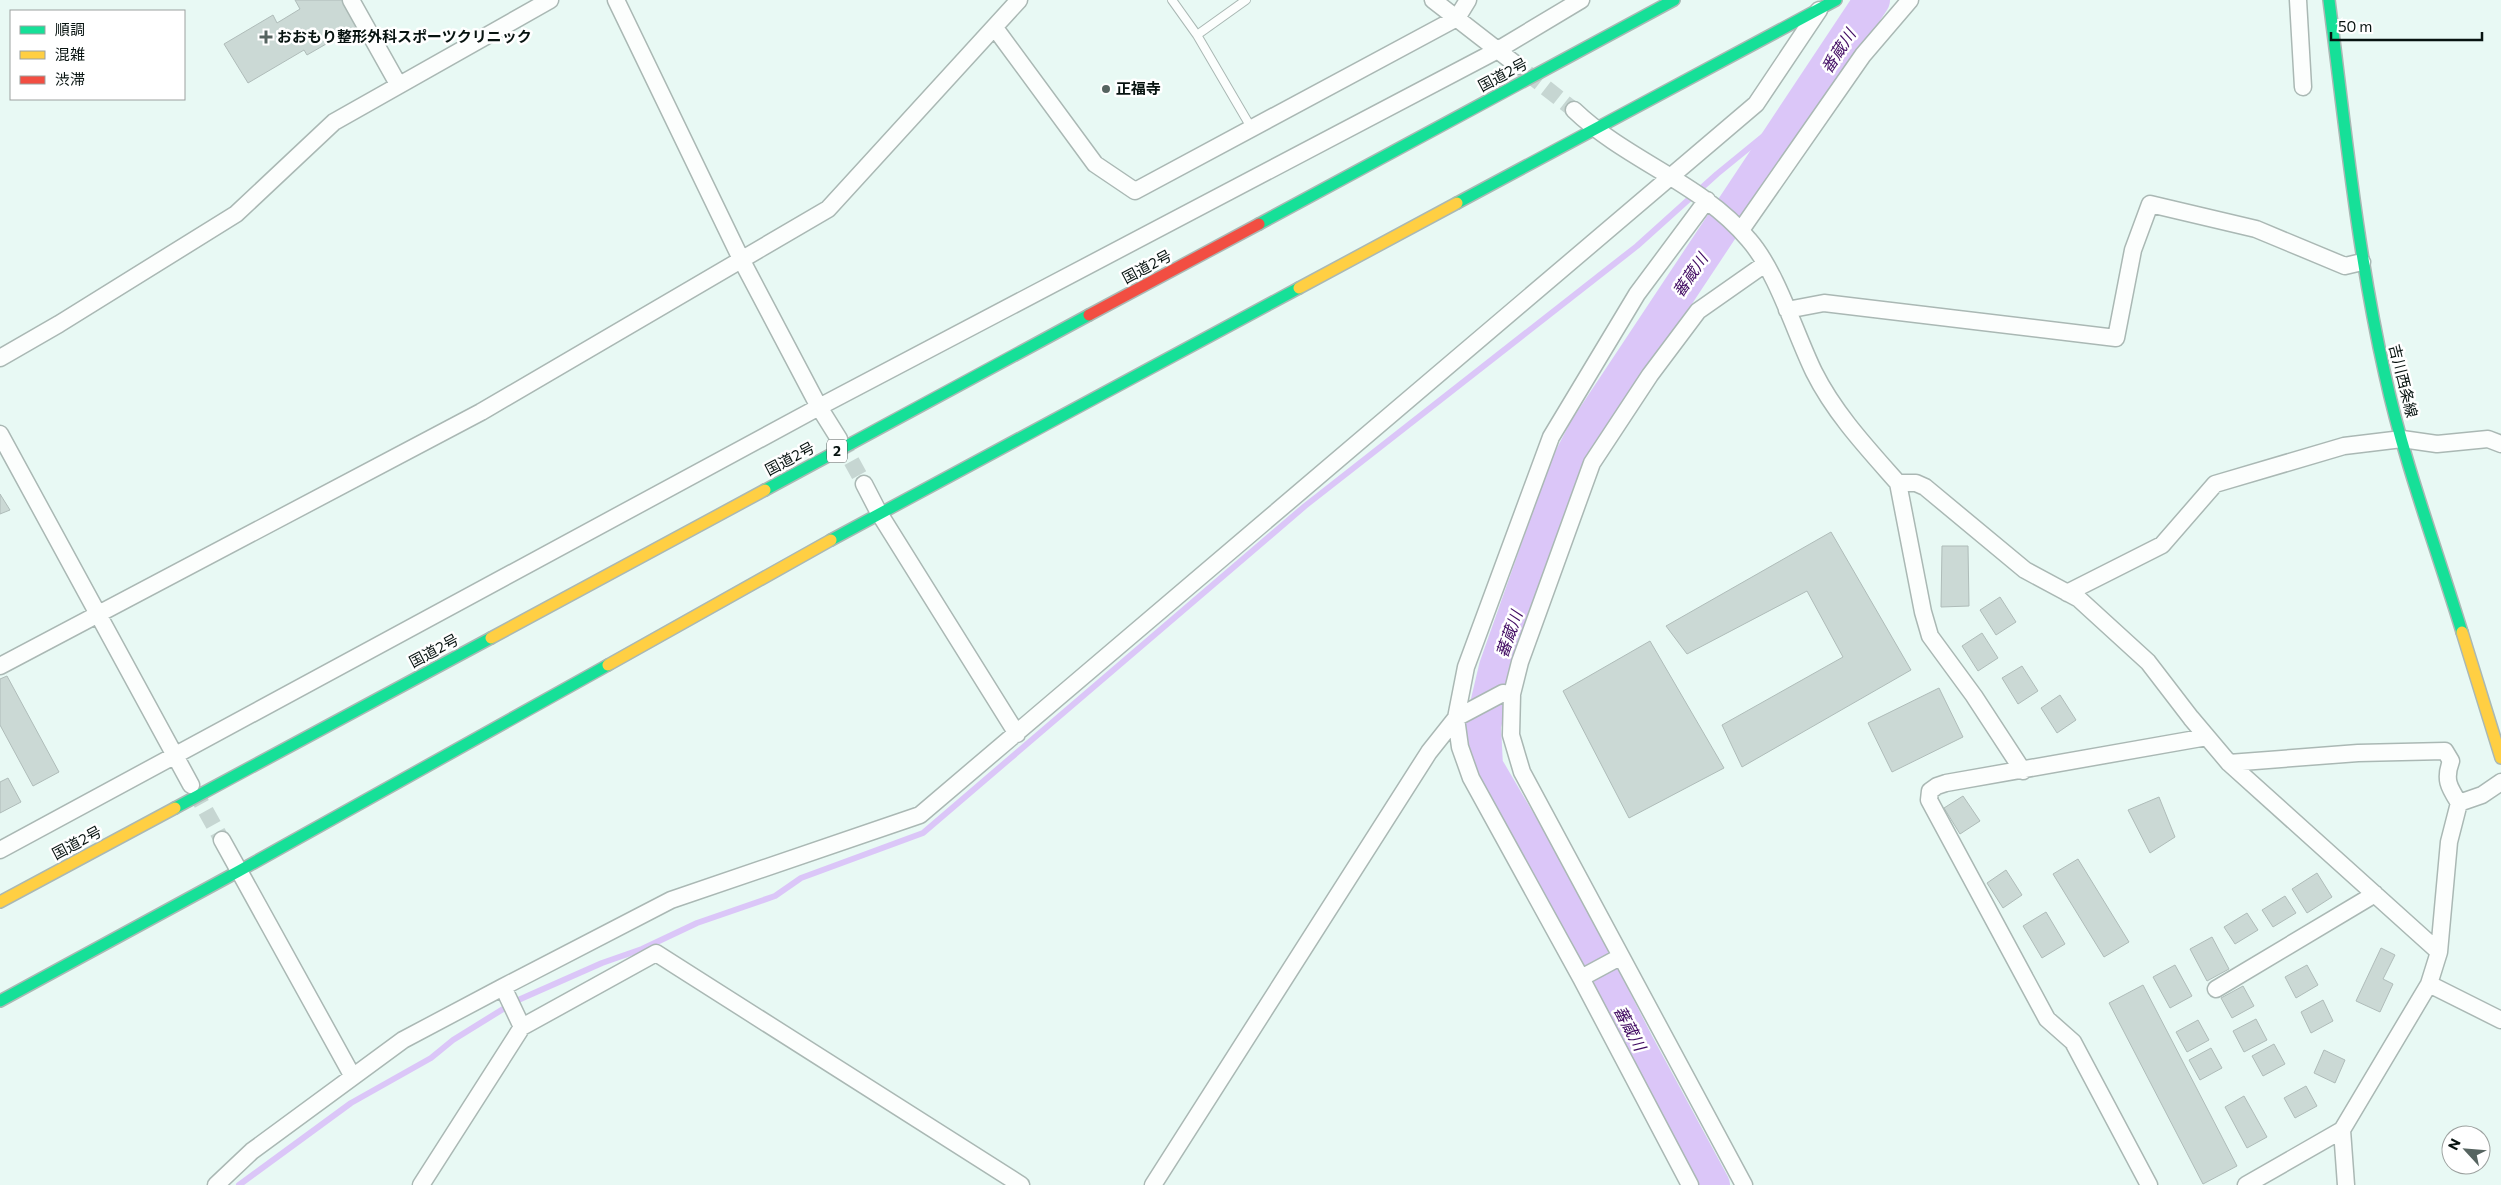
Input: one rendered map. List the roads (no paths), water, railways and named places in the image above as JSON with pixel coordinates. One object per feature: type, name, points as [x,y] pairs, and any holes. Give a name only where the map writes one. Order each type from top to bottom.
[{"type":"main road","name":"国道2号","points":[[0,902],[1674,0]]},
{"type":"main road","points":[[0,1001],[239,872],[879,513],[1595,130],[1816,8],[1836,0]]},
{"type":"main road","name":"吉川西条線","points":[[2329,0],[2362,262],[2385,376],[2402,439],[2501,758]]},
{"type":"street","points":[[351,0],[398,84]]},
{"type":"street","points":[[0,358],[59,324],[236,214],[334,122],[398,84],[550,0]]},
{"type":"street","points":[[616,0],[741,258],[819,407],[839,439]]},
{"type":"street","points":[[0,666],[98,612],[337,490],[481,412],[741,258],[828,209],[1019,0]]},
{"type":"street","points":[[1433,0],[1496,51],[1518,66]]},
{"type":"street","points":[[994,28],[1094,164],[1135,191],[1457,18],[1468,0]]},
{"type":"street","points":[[0,850],[819,407],[1496,51],[1581,0]]},
{"type":"street","points":[[1738,228],[1863,55],[1910,0]]},
{"type":"street","points":[[2298,0],[2303,88]]},
{"type":"street","points":[[216,1185],[252,1151],[403,1040],[503,987],[671,900],[920,816],[1756,104],[1816,8]]},
{"type":"street","points":[[1574,110],[1595,130],[1707,200],[1751,241],[1765,264],[1815,374],[1834,405],[1856,435],[1898,483],[1928,631],[2024,771]]},
{"type":"street","points":[[1690,1185],[1582,978],[1471,778],[1460,747],[1456,718],[1466,667],[1551,437],[1637,294],[1707,200]]},
{"type":"street","points":[[1787,310],[1824,302],[2116,338],[2133,250],[2150,204],[2256,229],[2345,266],[2362,262]]},
{"type":"street","points":[[1744,1185],[1662,1030],[1617,959],[1522,772],[1511,735],[1507,694],[1592,463],[1650,375],[1698,311],[1765,264]]},
{"type":"street","points":[[0,434],[191,785]]},
{"type":"street","points":[[2067,594],[2162,545],[2214,484],[2344,446],[2402,439],[2437,444],[2488,439],[2501,444]]},
{"type":"street","points":[[1898,483],[1916,483],[1925,486],[2026,570],[2079,599],[2148,662],[2229,763],[2439,952]]},
{"type":"street","points":[[864,484],[879,513],[1017,734]]},
{"type":"street","points":[[1153,1185],[1429,752],[1456,718],[1507,694]]},
{"type":"street","points":[[2149,1185],[2073,1042],[2047,1019],[1929,800],[1930,791],[1937,786],[2207,736]]},
{"type":"street","points":[[2229,763],[2358,753],[2445,751],[2451,761],[2446,773],[2449,788],[2459,803],[2449,842],[2439,952],[2429,984],[2342,1130],[2246,1185]]},
{"type":"street","points":[[2459,803],[2482,795],[2501,782]]},
{"type":"street","points":[[222,840],[353,1077]]},
{"type":"street","points":[[2216,989],[2374,894]]},
{"type":"street","points":[[421,1185],[522,1027],[656,953],[1021,1185]]},
{"type":"street","points":[[1582,978],[1617,959]]},
{"type":"street","points":[[2429,984],[2501,1020]]},
{"type":"street","points":[[503,987],[522,1027]]},
{"type":"street","points":[[2342,1130],[2346,1185]]},
{"type":"lane","points":[[1172,0],[1197,35],[1252,129]]},
{"type":"lane","points":[[1197,35],[1246,0]]},
{"type":"waterway","name":"蕃蔵川","points":[[1712,1185],[1636,1044],[1557,889],[1485,766],[1483,726],[1497,667],[1568,466],[1586,431],[1872,0]]},
{"type":"waterway","points":[[239,1185],[351,1103],[431,1058],[453,1040],[516,1001],[602,963],[642,949],[697,923],[775,896],[801,878],[923,833],[1305,506],[1637,246],[1717,174],[1804,103]]},
{"type":"tunnel","points":[[1527,73],[1574,110]]},
{"type":"tunnel","points":[[840,440],[864,484]]},
{"type":"tunnel","points":[[194,790],[222,840]]},
{"type":"place","name":"おおもり整形外科スポーツクリニック","points":[[266,37]]},
{"type":"place","name":"正福寺","points":[[1106,89]]},
{"type":"water label","name":"番蔵川","points":[[1838,51]]}]
